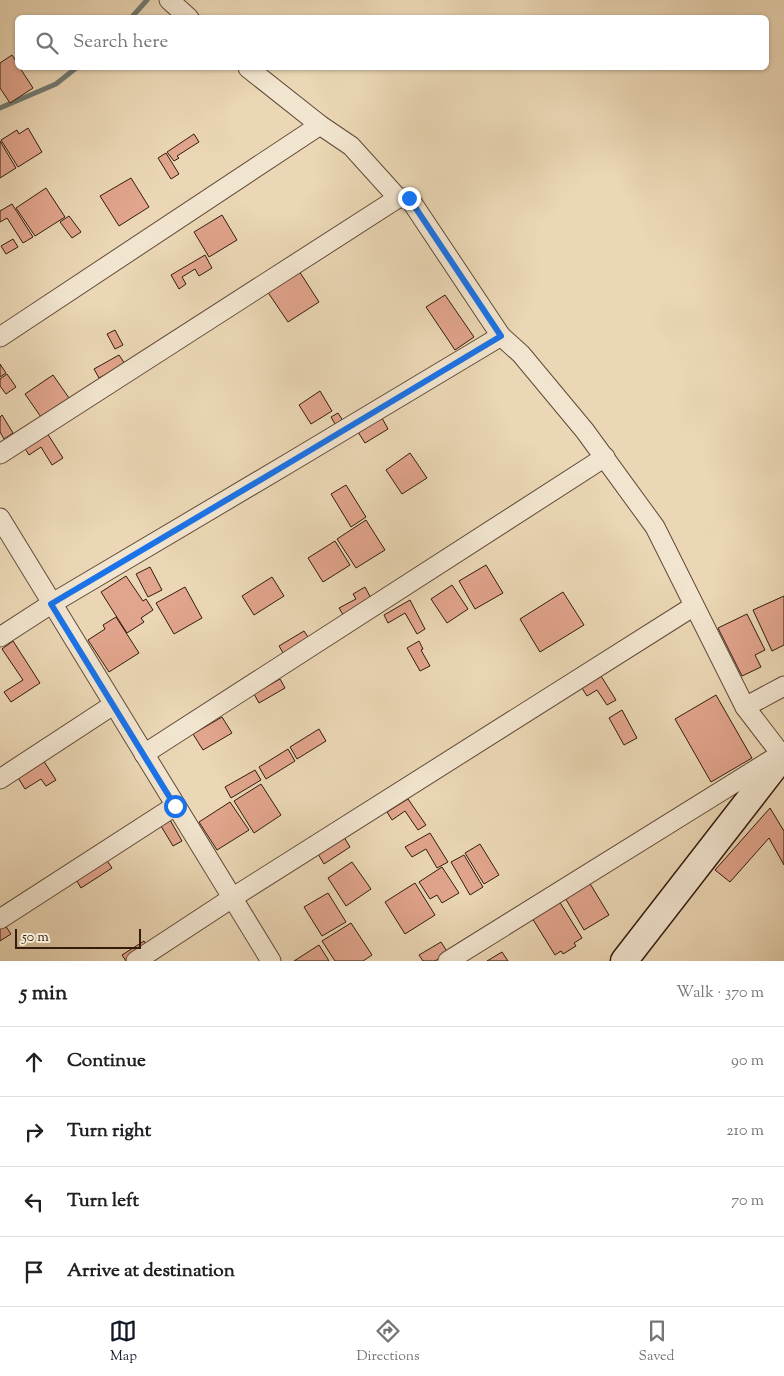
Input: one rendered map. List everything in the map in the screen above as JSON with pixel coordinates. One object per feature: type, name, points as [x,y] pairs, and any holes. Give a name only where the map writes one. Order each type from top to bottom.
[{"type":"street","points":[[169,0],[186,15]]},
{"type":"street","points":[[251,70],[320,125],[351,146],[398,198]]},
{"type":"street","points":[[0,337],[320,125]]},
{"type":"street","points":[[0,454],[398,198],[409,198],[501,336],[521,354],[585,431],[655,527],[745,707],[783,756]]},
{"type":"street","points":[[0,637],[51,604],[501,336]]},
{"type":"street","points":[[144,754],[605,457]]},
{"type":"street","points":[[0,518],[271,961]]},
{"type":"street","points":[[136,961],[232,898],[694,606]]},
{"type":"street","points":[[745,707],[784,686]]},
{"type":"street","points":[[0,779],[113,705]]},
{"type":"street","points":[[448,961],[783,756]]},
{"type":"street","points":[[624,961],[783,756]]},
{"type":"street","points":[[0,919],[175,806]]},
{"type":"building","points":[[12,55],[15,60],[15,70],[21,70],[33,88],[10,103],[0,88],[0,63]]},
{"type":"building","points":[[28,128],[42,152],[18,167],[1,140],[17,130],[19,134]]},
{"type":"building","points":[[194,134],[199,142],[177,156],[179,158],[174,161],[167,152]]},
{"type":"building","points":[[0,141],[16,168],[0,178]]},
{"type":"building","points":[[166,153],[179,174],[171,179],[158,158]]},
{"type":"building","points":[[131,178],[149,207],[119,226],[100,196]]},
{"type":"building","points":[[46,188],[65,217],[35,236],[16,208]]},
{"type":"building","points":[[12,204],[33,237],[23,243],[7,218],[0,222],[0,211]]},
{"type":"building","points":[[222,215],[237,240],[209,257],[194,232]]},
{"type":"building","points":[[69,216],[81,232],[72,238],[60,222]]},
{"type":"building","points":[[13,239],[18,247],[6,254],[1,246]]},
{"type":"building","points":[[205,255],[212,268],[199,276],[195,269],[182,277],[186,284],[179,289],[171,275]]},
{"type":"building","points":[[299,271],[319,302],[288,322],[267,291]]},
{"type":"building","points":[[445,295],[474,337],[455,350],[426,307]]},
{"type":"building","points":[[115,330],[123,345],[115,349],[107,334]]},
{"type":"building","points":[[119,355],[125,364],[99,378],[94,369]]},
{"type":"building","points":[[0,364],[6,373],[0,377]]},
{"type":"building","points":[[7,374],[16,387],[6,394],[0,386],[0,379]]},
{"type":"building","points":[[53,375],[69,398],[41,417],[25,394]]},
{"type":"building","points":[[320,391],[332,411],[311,424],[299,405]]},
{"type":"building","points":[[338,413],[345,424],[338,429],[331,417]]},
{"type":"building","points":[[2,415],[13,433],[4,439],[0,432],[0,417]]},
{"type":"building","points":[[382,418],[388,429],[365,443],[358,432]]},
{"type":"building","points":[[47,433],[63,458],[52,465],[41,447],[29,455],[24,447]]},
{"type":"building","points":[[410,453],[427,478],[402,494],[386,470]]},
{"type":"building","points":[[346,485],[366,517],[351,527],[331,494]]},
{"type":"building","points":[[366,520],[385,550],[356,568],[337,539]]},
{"type":"building","points":[[335,541],[350,565],[323,582],[308,558]]},
{"type":"building","points":[[486,565],[503,593],[475,609],[459,581]]},
{"type":"building","points":[[150,567],[162,590],[148,597],[136,574]]},
{"type":"building","points":[[126,576],[143,601],[146,599],[153,610],[141,618],[144,622],[127,633],[101,592]]},
{"type":"building","points":[[272,577],[284,596],[254,615],[242,596]]},
{"type":"building","points":[[452,585],[468,609],[447,623],[431,599]]},
{"type":"building","points":[[185,587],[202,618],[174,634],[156,603]]},
{"type":"building","points":[[365,587],[373,602],[345,618],[339,608],[356,599],[353,594]]},
{"type":"building","points":[[563,592],[584,625],[540,652],[520,619]]},
{"type":"building","points":[[784,596],[784,645],[772,651],[753,610]]},
{"type":"building","points":[[410,600],[425,629],[417,634],[405,613],[388,623],[384,615]]},
{"type":"building","points":[[747,614],[765,650],[755,655],[761,667],[742,676],[718,628]]},
{"type":"building","points":[[116,617],[139,653],[109,672],[88,640],[105,629],[103,625]]},
{"type":"building","points":[[304,631],[310,640],[285,656],[279,646]]},
{"type":"building","points":[[13,641],[40,683],[11,702],[4,692],[23,680],[2,649]]},
{"type":"building","points":[[419,641],[423,649],[421,650],[430,666],[420,671],[407,648]]},
{"type":"building","points":[[601,676],[616,700],[607,705],[597,690],[587,696],[582,688]]},
{"type":"building","points":[[280,679],[285,688],[259,703],[254,694]]},
{"type":"building","points":[[716,695],[752,758],[711,782],[675,719]]},
{"type":"building","points":[[622,710],[637,738],[624,745],[609,718]]},
{"type":"building","points":[[222,717],[232,733],[203,750],[193,734]]},
{"type":"building","points":[[319,729],[326,741],[297,759],[290,747]]},
{"type":"building","points":[[288,749],[295,761],[266,779],[259,767]]},
{"type":"building","points":[[43,760],[56,780],[46,786],[41,779],[25,789],[17,776]]},
{"type":"building","points":[[255,770],[261,780],[231,798],[225,787]]},
{"type":"building","points":[[261,784],[281,815],[254,833],[234,801]]},
{"type":"building","points":[[408,799],[426,825],[418,830],[405,811],[392,820],[387,812]]},
{"type":"building","points":[[230,802],[249,830],[217,850],[199,822]]},
{"type":"building","points":[[770,808],[784,831],[784,865],[769,838],[730,882],[715,870]]},
{"type":"building","points":[[170,820],[182,841],[173,846],[161,826]]},
{"type":"building","points":[[430,833],[448,862],[437,868],[426,849],[412,857],[405,847]]},
{"type":"building","points":[[344,837],[350,847],[324,864],[318,854]]},
{"type":"building","points":[[480,844],[499,875],[484,884],[465,853]]},
{"type":"building","points":[[464,855],[483,887],[470,895],[451,862]]},
{"type":"building","points":[[106,859],[112,868],[81,888],[75,878]]},
{"type":"building","points":[[352,862],[371,889],[346,906],[328,878]]},
{"type":"building","points":[[442,867],[459,893],[442,903],[437,895],[430,899],[419,882]]},
{"type":"building","points":[[589,882],[609,915],[584,930],[564,896]]},
{"type":"building","points":[[415,883],[435,915],[405,934],[385,902]]},
{"type":"building","points":[[328,893],[346,922],[322,936],[304,907]]},
{"type":"building","points":[[559,901],[582,938],[574,943],[576,946],[563,954],[561,951],[555,955],[532,918]]},
{"type":"building","points":[[351,923],[372,955],[363,961],[335,961],[322,941]]},
{"type":"building","points":[[5,925],[11,934],[0,941],[0,928]]},
{"type":"building","points":[[144,941],[150,950],[133,961],[126,961],[122,955]]},
{"type":"building","points":[[441,942],[448,953],[435,961],[423,961],[419,955]]},
{"type":"building","points":[[319,945],[329,961],[294,961]]},
{"type":"building","points":[[502,952],[508,961],[487,961]]},
{"type":"waterway","points":[[134,15],[147,0]]},
{"type":"waterway","points":[[0,108],[56,84],[74,70]]},
{"type":"route","points":[[175,806],[51,604],[501,336],[409,198]]}]
